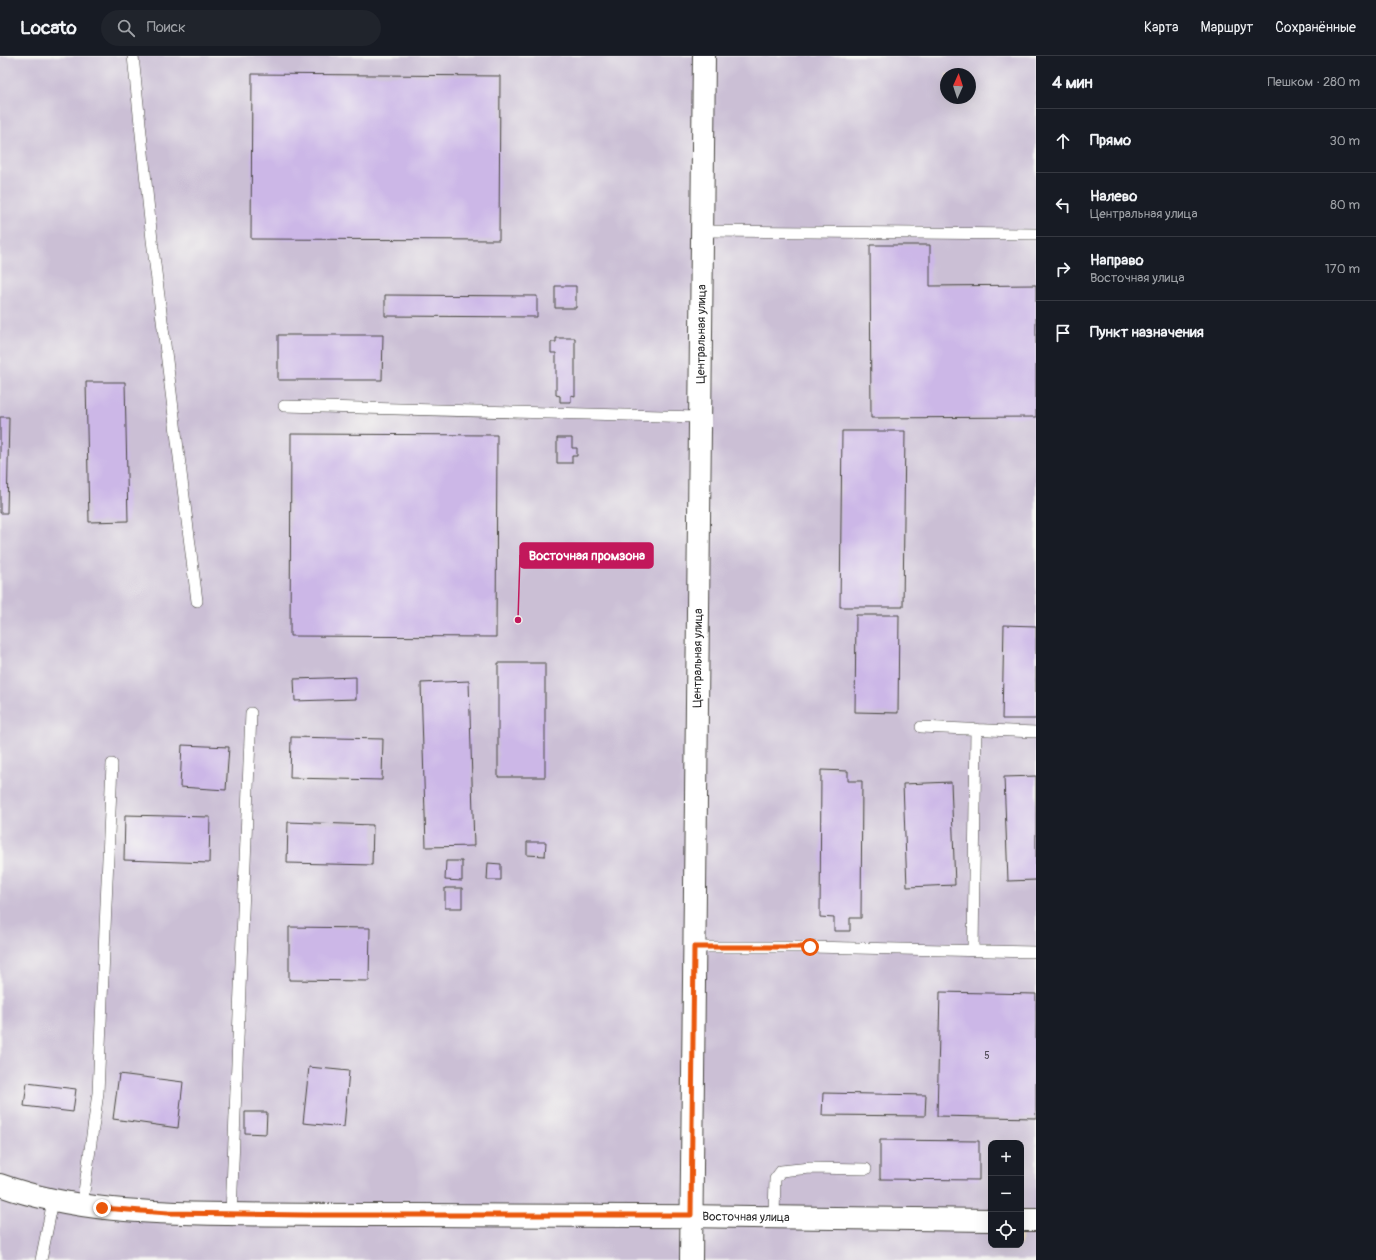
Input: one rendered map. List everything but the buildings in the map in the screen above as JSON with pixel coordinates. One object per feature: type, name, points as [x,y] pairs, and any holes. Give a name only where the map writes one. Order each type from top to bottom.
[{"type":"street","name":"Центральная улица","points":[[691,1260],[704,56]]},
{"type":"street","name":"Восточная улица","points":[[0,1185],[53,1200],[82,1206],[168,1213],[691,1215],[988,1220]]},
{"type":"street","points":[[1024,1220],[1036,1220]]},
{"type":"lane","points":[[133,56],[152,240],[196,601]]},
{"type":"lane","points":[[702,231],[1036,234]]},
{"type":"lane","points":[[284,406],[699,417]]},
{"type":"lane","points":[[231,1214],[251,713]]},
{"type":"lane","points":[[922,727],[1036,732]]},
{"type":"lane","points":[[973,950],[976,730]]},
{"type":"lane","points":[[82,1206],[98,1093],[112,764]]},
{"type":"lane","points":[[694,947],[810,947],[1036,952]]},
{"type":"lane","points":[[774,1216],[775,1179],[781,1171],[810,1168],[866,1169]]},
{"type":"lane","points":[[41,1260],[53,1200]]},
{"type":"shaded area","points":[[0,56],[1036,56],[1036,1260],[0,1260]]},
{"type":"place","name":"Восточная промзона","points":[[518,620]]},
{"type":"route","points":[[102,1208],[168,1213],[306,1215],[691,1215],[694,947],[810,947]]}]
